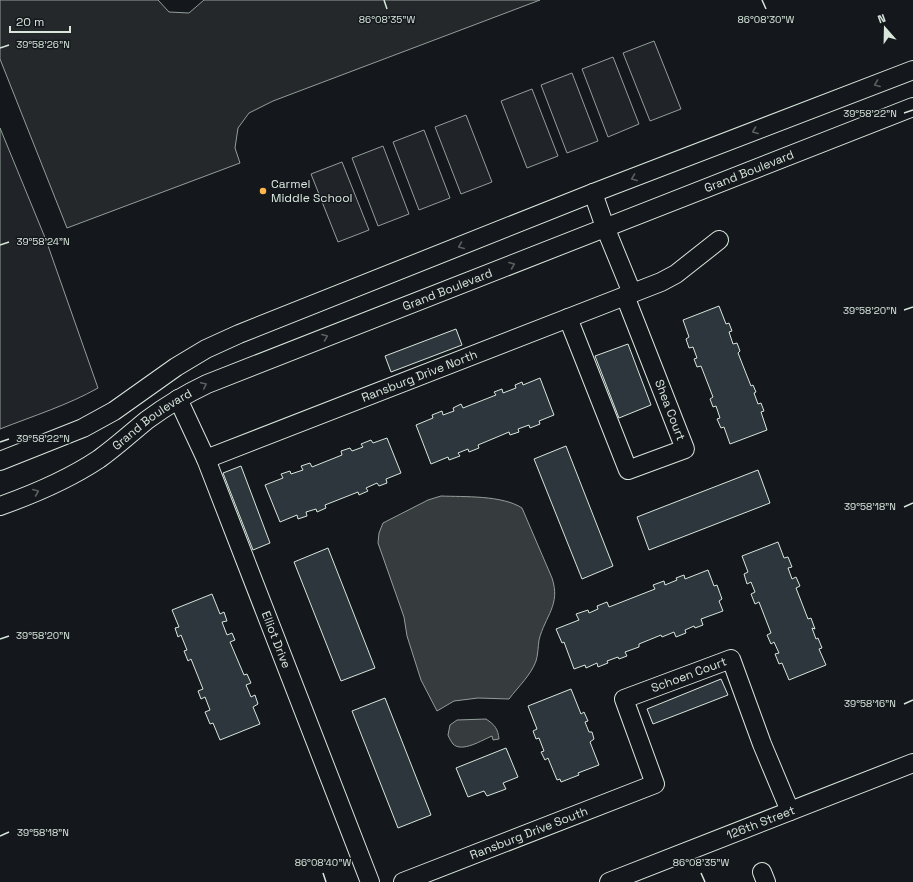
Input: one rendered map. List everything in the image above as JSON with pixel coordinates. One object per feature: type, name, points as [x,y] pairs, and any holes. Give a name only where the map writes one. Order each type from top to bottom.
[{"type":"street","points":[[0,461],[76,431],[99,419],[114,411],[176,367],[206,349],[240,334],[593,193],[913,70]]},
{"type":"street","name":"Grand Boulevard","points":[[0,506],[56,483],[98,459],[147,420],[178,399],[207,384],[913,107]]},
{"type":"street","points":[[593,193],[628,294]]},
{"type":"street","name":"Ransburg Drive North","points":[[206,459],[661,282],[676,274],[719,240]]},
{"type":"street","name":"Shea Court","points":[[568,318],[628,470],[685,449],[628,294]]},
{"type":"street","name":"Elliot Drive","points":[[178,399],[206,459],[370,882]]},
{"type":"street","name":"Schoen Court","points":[[655,784],[624,699],[731,660],[762,744],[790,811]]},
{"type":"street","name":"126th Street","points":[[609,882],[913,762]]},
{"type":"street","name":"Ransburg Drive South","points":[[403,882],[655,784]]},
{"type":"shaded area","points":[[0,0],[158,0],[169,12],[189,13],[204,0],[540,0],[273,101],[249,113],[238,128],[235,148],[240,163],[67,228],[0,59]]},
{"type":"shaded area","points":[[654,41],[681,109],[650,121],[623,53]]},
{"type":"shaded area","points":[[613,57],[639,124],[608,137],[582,69]]},
{"type":"shaded area","points":[[572,73],[598,141],[567,153],[541,85]]},
{"type":"shaded area","points":[[532,89],[558,156],[527,168],[501,101]]},
{"type":"shaded area","points":[[466,115],[492,182],[461,194],[435,127]]},
{"type":"shaded area","points":[[0,128],[46,240],[98,388],[63,405],[0,429]]},
{"type":"shaded area","points":[[424,130],[450,198],[419,210],[393,142]]},
{"type":"shaded area","points":[[383,146],[409,214],[378,226],[352,158]]},
{"type":"shaded area","points":[[342,162],[369,230],[338,242],[311,174]]},
{"type":"shaded area","points":[[441,496],[494,499],[514,504],[522,508],[552,578],[555,596],[539,640],[534,666],[528,676],[509,699],[478,698],[454,701],[437,711],[421,680],[407,636],[404,617],[378,543],[379,533],[383,523],[428,500]]},
{"type":"shaded area","points":[[486,719],[496,728],[499,739],[493,740],[492,736],[472,745],[461,747],[453,744],[449,738],[448,735],[450,725],[457,720]]},
{"type":"building","points":[[719,306],[726,324],[729,323],[732,331],[729,332],[733,344],[737,343],[740,351],[738,353],[751,386],[753,385],[756,392],[754,393],[758,404],[761,403],[764,411],[761,412],[767,430],[730,444],[724,427],[721,428],[717,419],[720,418],[716,406],[713,407],[710,399],[713,397],[701,366],[697,367],[694,359],[697,358],[693,347],[689,348],[686,339],[689,337],[683,320]]},
{"type":"building","points":[[456,329],[462,345],[391,372],[385,356]]},
{"type":"building","points":[[628,344],[651,405],[619,418],[595,356]]},
{"type":"building","points":[[540,378],[554,415],[539,421],[540,424],[530,428],[529,425],[518,429],[519,432],[510,435],[509,432],[478,445],[479,448],[469,452],[468,449],[458,453],[460,456],[449,460],[448,457],[431,464],[416,425],[433,418],[432,415],[442,411],[443,415],[454,411],[453,408],[461,404],[463,408],[496,395],[494,392],[502,389],[503,393],[516,388],[515,385],[522,382],[523,385]]},
{"type":"building","points":[[387,438],[401,473],[386,479],[387,483],[379,486],[377,483],[366,488],[368,491],[359,495],[358,492],[325,505],[326,508],[317,512],[316,509],[306,512],[307,516],[298,519],[297,515],[280,522],[265,485],[283,478],[281,474],[290,471],[291,474],[303,470],[301,466],[310,463],[312,467],[342,455],[341,451],[350,448],[352,451],[363,447],[361,444],[371,440],[373,443]]},
{"type":"building","points":[[566,446],[613,566],[582,579],[534,459]]},
{"type":"building","points":[[241,466],[270,543],[253,550],[223,473]]},
{"type":"building","points":[[758,470],[770,503],[649,550],[637,517]]},
{"type":"building","points":[[778,542],[784,558],[788,557],[792,567],[788,568],[792,579],[796,577],[800,586],[796,588],[808,619],[811,618],[815,629],[812,628],[816,639],[818,638],[822,648],[819,649],[826,665],[789,680],[782,663],[779,664],[775,654],[779,653],[774,642],[771,644],[767,635],[771,633],[759,602],[755,604],[751,594],[755,592],[751,582],[747,584],[744,574],[748,572],[742,556]]},
{"type":"building","points":[[328,548],[375,668],[341,681],[294,562]]},
{"type":"building","points":[[708,570],[714,586],[717,585],[722,599],[719,601],[723,611],[701,619],[703,625],[695,628],[694,626],[685,630],[686,633],[676,637],[674,632],[662,637],[661,635],[639,644],[639,647],[625,652],[627,656],[619,659],[618,657],[607,661],[608,663],[598,667],[597,663],[586,668],[585,665],[574,669],[564,642],[562,643],[556,629],[579,620],[576,614],[588,610],[589,613],[598,609],[597,606],[607,602],[609,607],[655,589],[653,585],[664,581],[665,585],[684,575],[685,579]]},
{"type":"building","points":[[212,594],[220,614],[224,612],[227,621],[222,622],[227,635],[232,633],[235,640],[230,642],[244,675],[247,674],[251,683],[246,685],[251,697],[255,695],[258,704],[253,707],[260,724],[220,740],[213,723],[210,724],[205,712],[210,710],[205,697],[201,699],[198,691],[203,689],[191,659],[188,661],[184,651],[187,650],[181,635],[178,637],[175,628],[179,627],[172,610]]},
{"type":"building","points":[[721,679],[728,695],[653,724],[647,709]]},
{"type":"building","points":[[571,689],[581,714],[584,712],[588,721],[585,722],[589,732],[592,732],[594,739],[590,742],[599,765],[578,773],[579,775],[561,782],[560,779],[557,780],[548,758],[545,760],[541,752],[544,751],[539,738],[536,739],[533,731],[537,729],[528,706]]},
{"type":"building","points":[[385,698],[431,815],[398,828],[352,711]]},
{"type":"building","points":[[506,748],[518,777],[503,783],[506,789],[487,796],[484,791],[468,797],[456,768]]},
{"type":"place","name":"Carmel Middle School","points":[[263,191]]}]
